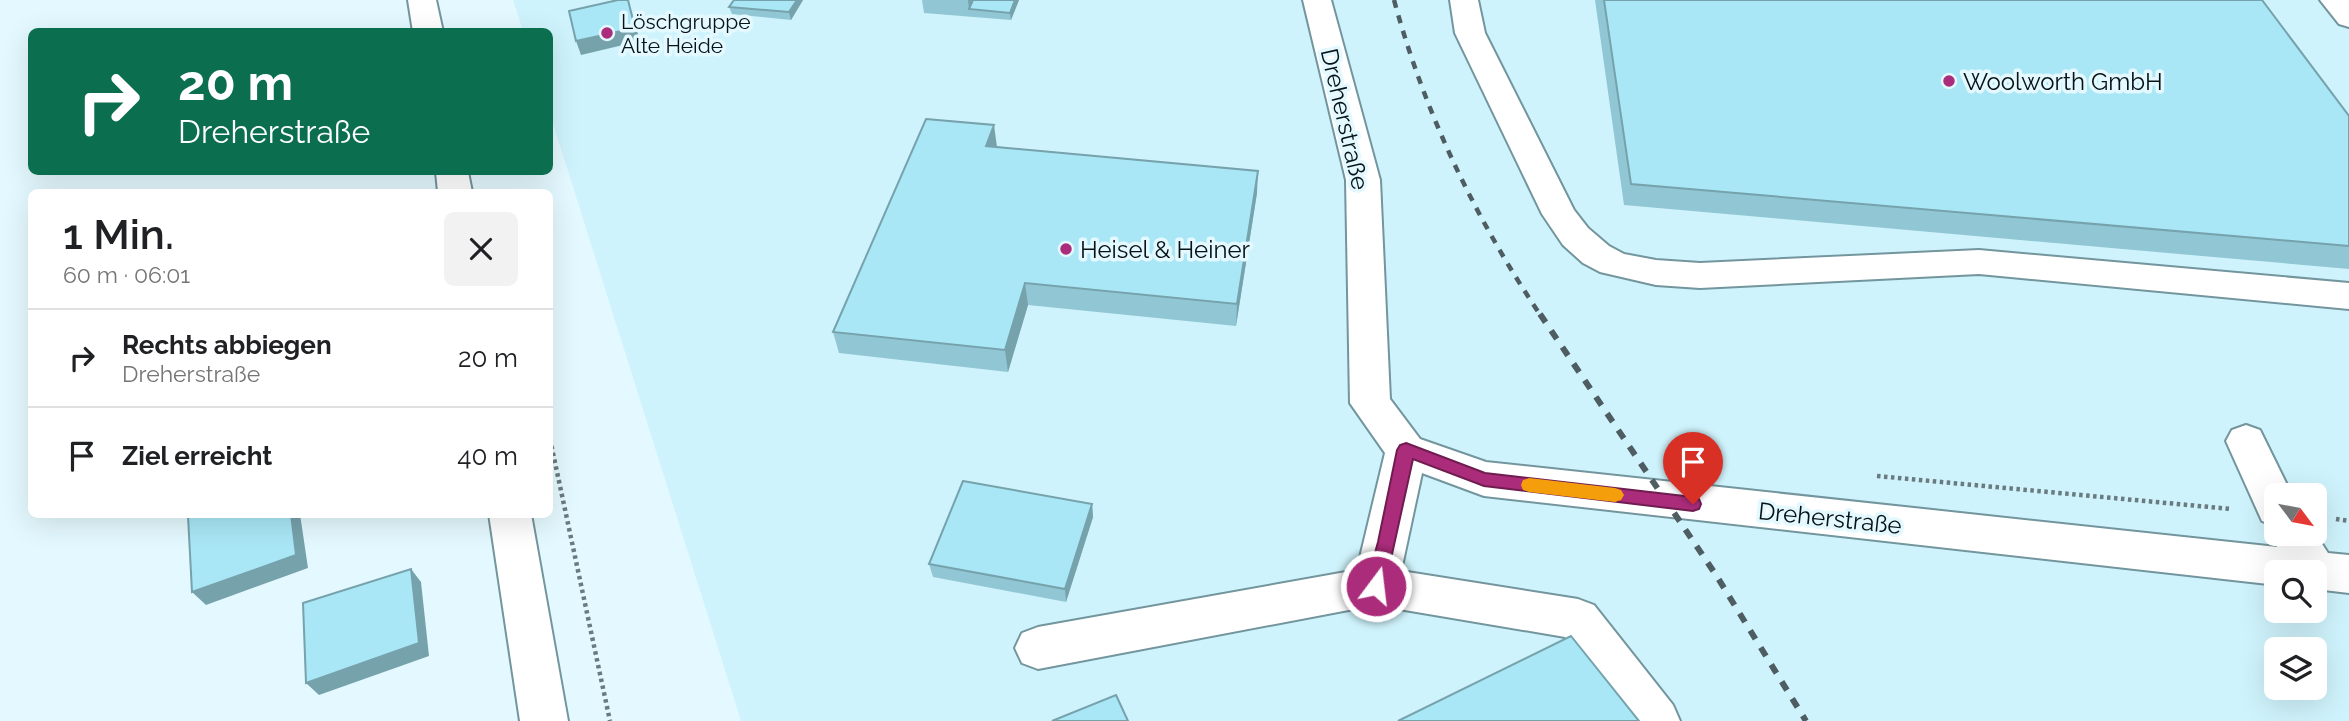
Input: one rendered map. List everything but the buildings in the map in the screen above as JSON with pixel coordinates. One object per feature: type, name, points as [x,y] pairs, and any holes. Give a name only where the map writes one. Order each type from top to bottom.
[{"type":"street","points":[[422,0],[427,28]]},
{"type":"street","name":"Dreherstraße","points":[[1317,0],[1363,180],[1370,403],[1406,450],[1484,480],[2332,572]]},
{"type":"street","points":[[1464,0],[1470,33],[1559,214],[1577,240],[1610,262],[1650,272],[1707,276],[1925,262],[1979,262],[2349,296]]},
{"type":"street","points":[[2334,0],[2349,18]]},
{"type":"street","points":[[2246,441],[2265,483]]},
{"type":"street","points":[[1376,586],[1406,450]]},
{"type":"street","points":[[511,518],[544,721]]},
{"type":"street","points":[[2305,546],[2332,572]]},
{"type":"street","points":[[1038,648],[1376,586],[1578,619],[1656,721]]},
{"type":"path","points":[[553,453],[610,721]]},
{"type":"shaded area","points":[[513,0],[2349,0],[2349,721],[741,721],[553,124],[553,28],[522,28]]},
{"type":"railway","points":[[1394,0],[1421,84],[1454,164],[1495,241],[1541,316]]},
{"type":"railway","points":[[1540,314],[1716,575],[1806,721]]},
{"type":"slow traffic","points":[[1529,485],[1615,495]]},
{"type":"place","name":"Löschgruppe Alte Heide","points":[[607,33]]},
{"type":"place","name":"Woolworth GmbH","points":[[1949,81]]},
{"type":"place","name":"Heisel & Heiner","points":[[1066,249]]},
{"type":"route","points":[[1376,586],[1406,450],[1484,480],[1693,504]]}]
